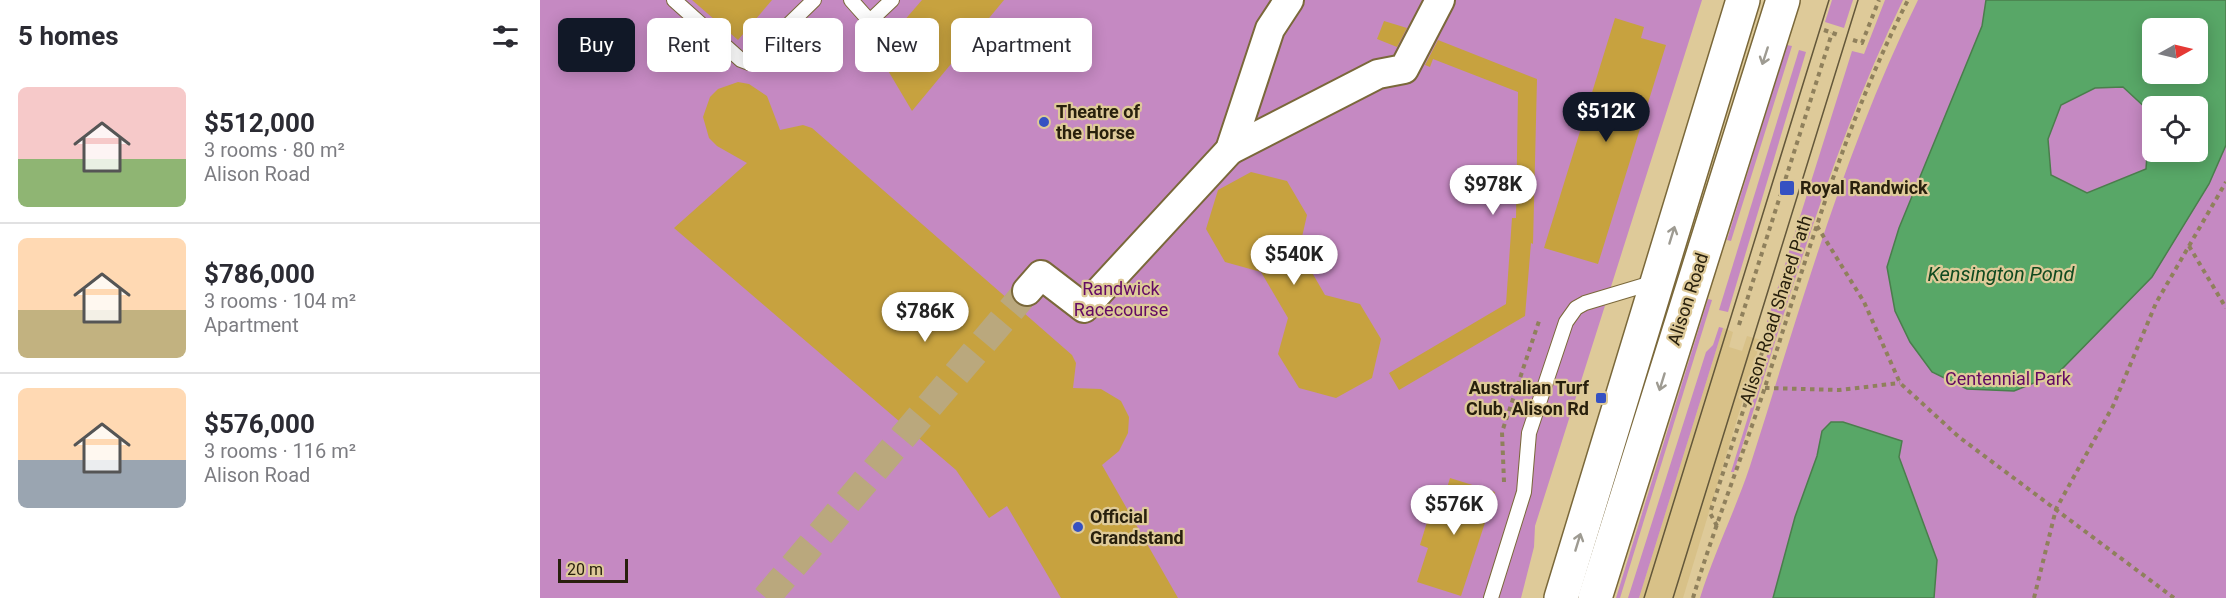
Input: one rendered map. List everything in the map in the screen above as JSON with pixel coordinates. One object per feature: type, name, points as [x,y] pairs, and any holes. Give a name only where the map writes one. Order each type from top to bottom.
[{"type":"main road","name":"Alison Road","points":[[1561,598],[1743,0]]},
{"type":"main road","name":"Alison Road","points":[[1595,598],[1783,0]]},
{"type":"street","points":[[1230,150],[1270,29],[1289,0]]},
{"type":"street","points":[[1028,291],[1041,275],[1084,308],[1230,150],[1378,74],[1404,69],[1440,0]]},
{"type":"lane","points":[[674,0],[741,60],[749,63],[814,0]]},
{"type":"lane","points":[[851,0],[867,18],[872,19],[892,0]]},
{"type":"lane","points":[[1491,598],[1524,492],[1529,434],[1566,322],[1576,308],[1585,303],[1658,281]]},
{"type":"path","points":[[1853,40],[1862,43],[1879,0]]},
{"type":"path","name":"Alison Road Shared Path","points":[[1693,598],[1855,118],[1908,0]]},
{"type":"path","points":[[1824,30],[1841,36]]},
{"type":"path","points":[[1739,325],[1832,33]]},
{"type":"path","points":[[2034,598],[2056,509],[2113,406],[2156,303],[2226,182]]},
{"type":"path","points":[[1817,225],[1864,302],[1900,383],[1959,436],[2174,598]]},
{"type":"path","points":[[2188,246],[2226,308]]},
{"type":"path","points":[[1504,490],[1502,432],[1540,318]]},
{"type":"path","points":[[1717,527],[1710,513],[1768,334]]},
{"type":"path","points":[[1765,388],[1839,390],[1900,383]]},
{"type":"shaded area","points":[[1723,328],[1733,332],[1729,347],[1742,351],[1747,336],[1761,340],[1683,598],[1639,598]]},
{"type":"green space","name":"Randwick Racecourse","points":[[540,0],[1702,0],[1535,526],[1534,547],[1521,598],[540,598]]},
{"type":"green space","points":[[1832,0],[1853,0],[1844,28],[1825,22]]},
{"type":"green space","points":[[1885,0],[1903,0],[1853,115],[1831,174],[1734,472],[1731,472],[1776,326],[1767,322],[1852,51],[1864,54]]},
{"type":"green space","name":"Centennial Park","points":[[1918,0],[2226,0],[2226,598],[1700,598],[1750,466],[1825,230],[1868,113]]},
{"type":"green space","points":[[1787,45],[1792,46],[1731,241],[1727,240]]},
{"type":"green space","points":[[1799,50],[1806,52],[1728,312],[1719,310]]},
{"type":"green space","points":[[1708,299],[1712,300],[1620,598],[1616,598]]},
{"type":"green space","points":[[1719,327],[1723,328],[1639,598],[1628,598],[1706,352],[1713,345]]},
{"type":"water","name":"Kensington Pond","points":[[1986,0],[2226,0],[2226,145],[2209,184],[2152,277],[2058,373],[2014,391],[1967,389],[1932,372],[1910,342],[1895,311],[1887,267],[1899,228],[1982,26]],"holes":[[[2123,87],[2142,105],[2142,96],[2208,96],[2208,162],[2146,162],[2146,169],[2087,193],[2051,175],[2048,139],[2061,105],[2095,88]]]},
{"type":"water","points":[[1831,422],[1843,422],[1902,441],[1899,457],[1937,560],[1934,598],[1773,598],[1795,517],[1817,456],[1822,431]]},
{"type":"building","points":[[692,0],[772,0],[757,18],[743,18],[743,34],[738,40],[731,34],[731,18],[713,18]]},
{"type":"building","points":[[922,0],[1004,0],[989,18],[951,18],[951,64],[912,111],[889,72],[939,72],[939,18],[906,18]]},
{"type":"building","points":[[1615,18],[1644,27],[1641,38],[1666,45],[1598,264],[1544,248]]},
{"type":"building","points":[[1384,21],[1407,28],[1397,47],[1377,39]]},
{"type":"building","points":[[1438,40],[1537,79],[1533,244],[1531,243],[1525,316],[1399,390],[1389,373],[1506,304],[1512,218],[1516,218],[1518,92],[1433,59],[1430,67],[1425,65]]},
{"type":"building","points":[[738,82],[749,84],[767,96],[780,130],[803,125],[812,128],[1072,355],[1076,363],[1073,388],[1101,389],[1121,401],[1129,417],[1128,433],[1119,451],[1102,465],[1178,598],[1061,598],[1007,506],[989,518],[956,470],[674,228],[747,163],[717,146],[709,138],[703,117],[710,97],[718,89]]},
{"type":"building","points":[[1251,172],[1287,181],[1307,215],[1299,250],[1325,295],[1360,304],[1381,339],[1372,378],[1336,398],[1299,388],[1278,354],[1288,318],[1261,272],[1225,262],[1206,229],[1218,190]]},
{"type":"building","points":[[1450,478],[1495,492],[1461,596],[1417,582],[1428,548],[1420,545],[1431,509],[1440,512]]},
{"type":"tunnel","points":[[766,598],[1027,291]]},
{"type":"tram line","points":[[1644,598],[1829,0]]},
{"type":"tram line","points":[[1673,598],[1858,0]]},
{"type":"place","name":"Theatre of the Horse","points":[[1044,122]]},
{"type":"place","name":"Royal Randwick","points":[[1787,188]]},
{"type":"place","name":"Australian Turf Club, Alison Rd","points":[[1601,398]]},
{"type":"place","name":"Official Grandstand","points":[[1078,527]]}]
